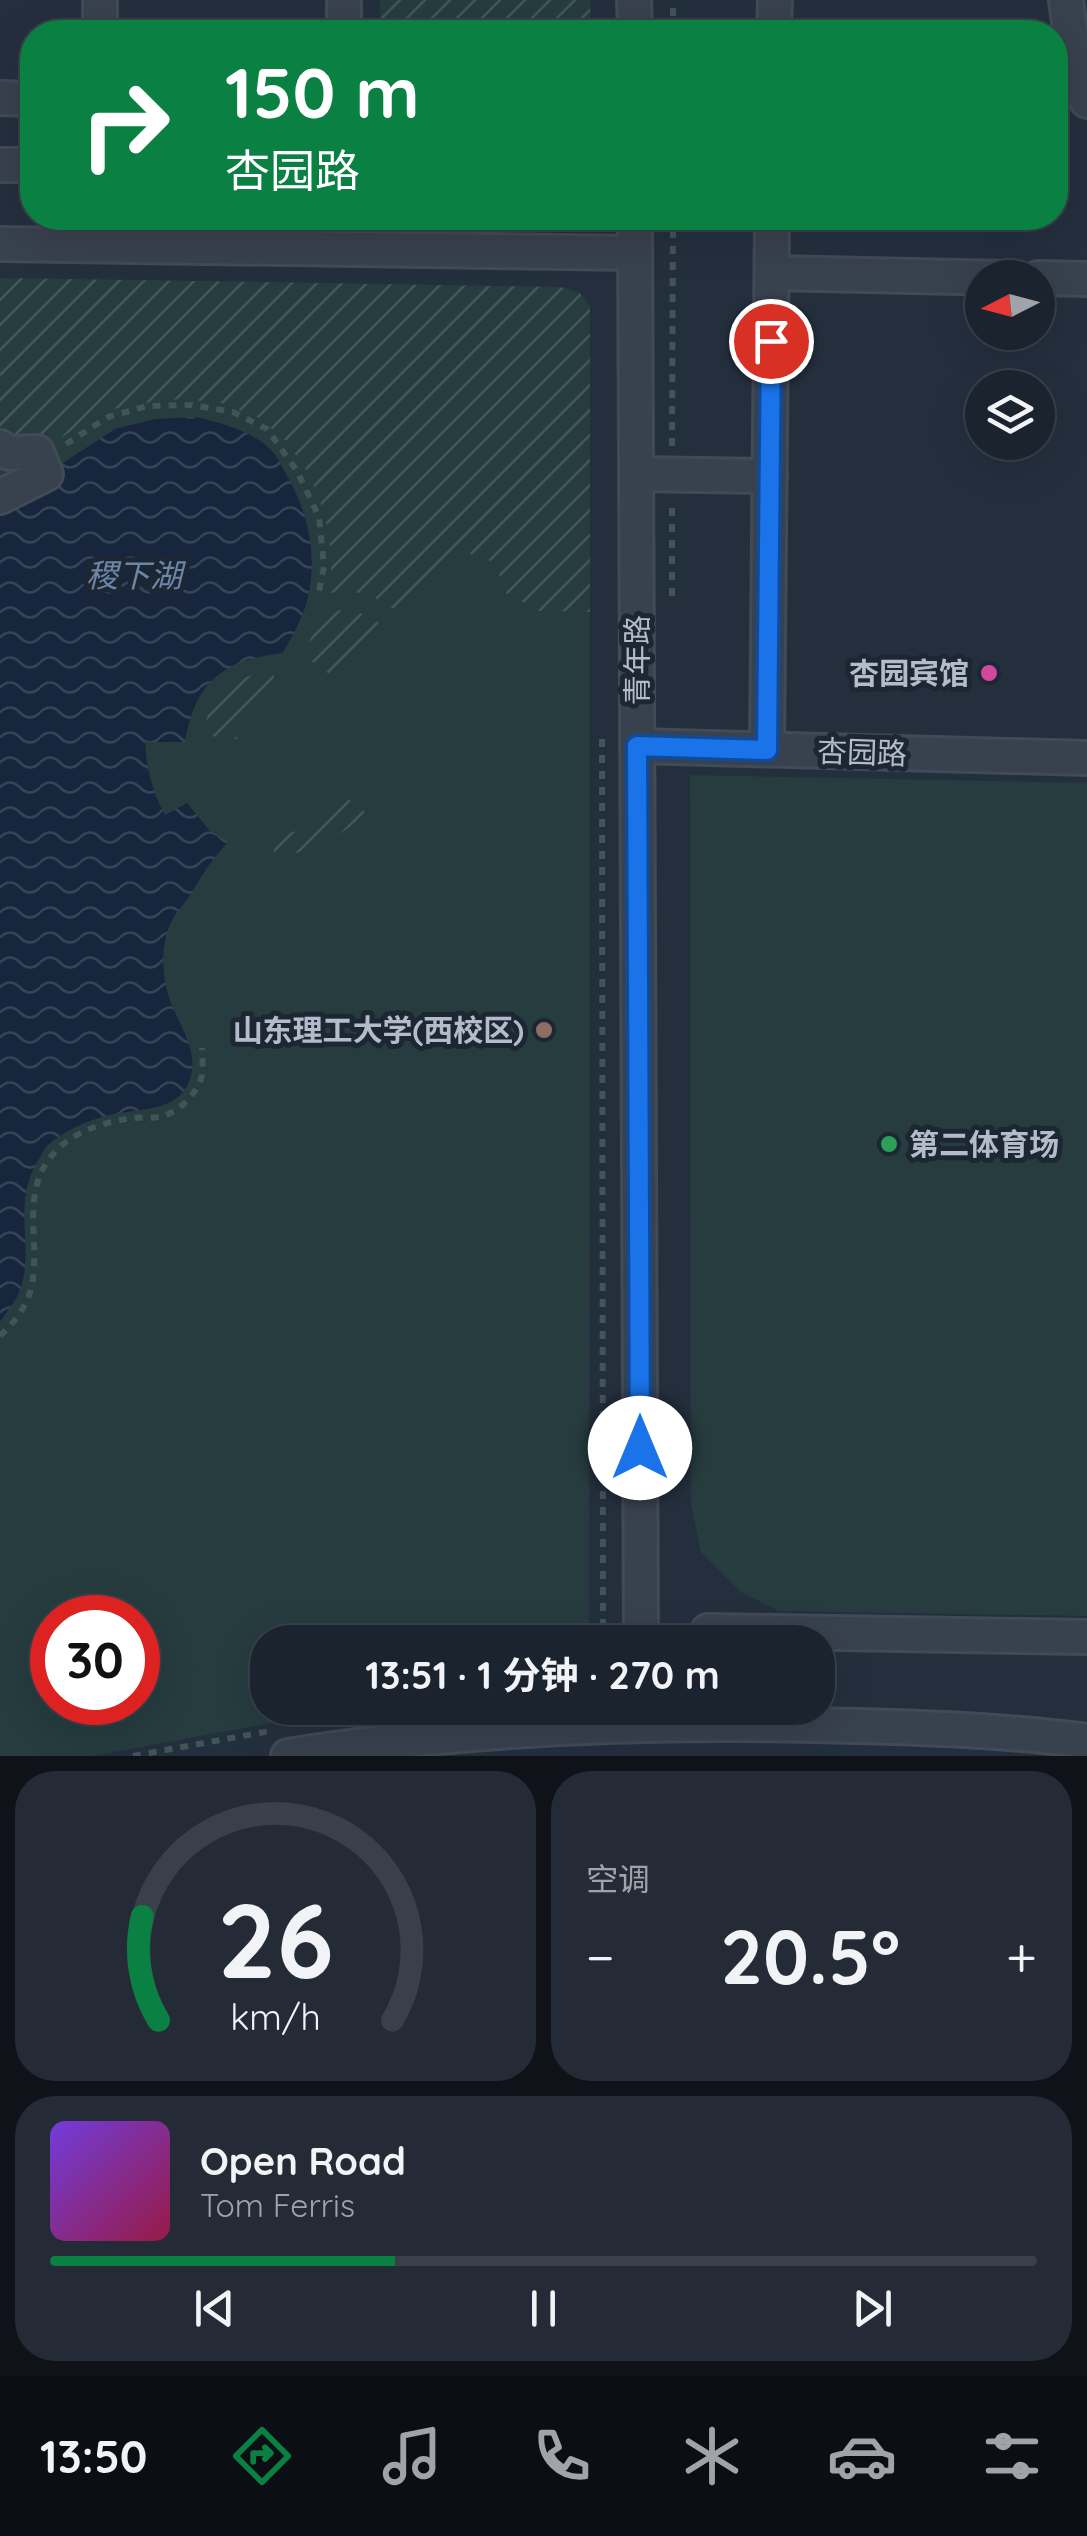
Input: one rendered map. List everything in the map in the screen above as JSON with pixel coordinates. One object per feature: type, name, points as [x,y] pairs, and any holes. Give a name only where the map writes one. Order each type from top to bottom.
[{"type":"street","points":[[1066,0],[1075,66],[1087,100]]},
{"type":"street","name":"青年路","points":[[635,230],[640,1625]]},
{"type":"street","points":[[767,750],[772,230]]},
{"type":"street","points":[[0,244],[635,253]]},
{"type":"street","points":[[772,273],[965,277]]},
{"type":"street","points":[[1055,278],[1087,279]]},
{"type":"street","points":[[0,447],[8,453],[37,452],[46,474],[0,497]]},
{"type":"street","points":[[636,474],[770,476]]},
{"type":"street","name":"杏园路","points":[[637,746],[1087,758]]},
{"type":"street","points":[[835,1633],[1087,1637]]},
{"type":"street","points":[[288,1756],[479,1732],[884,1726],[1087,1741]]},
{"type":"path","points":[[41,463],[108,417],[147,406],[192,405],[233,412],[267,430],[297,471],[319,517],[324,566],[318,591]]},
{"type":"path","points":[[602,732],[604,1625]]},
{"type":"path","points":[[0,1336],[16,1320],[32,1288],[33,1204],[40,1170],[62,1145],[96,1126],[164,1116],[188,1101],[202,1077],[202,1048]]},
{"type":"green space","points":[[380,0],[590,0],[591,20],[380,20]]},
{"type":"green space","points":[[0,278],[560,287],[579,292],[590,306],[589,1625],[250,1625],[250,1725],[261,1725],[91,1756],[0,1756]]},
{"type":"green space","points":[[0,278],[560,287],[579,292],[590,306],[590,612],[539,611],[506,593],[488,559],[466,553],[443,560],[426,579],[423,597],[398,612],[366,595],[329,593],[332,558],[325,515],[310,476],[287,442],[259,418],[221,403],[181,399],[142,403],[105,411],[37,452],[0,447]]},
{"type":"green space","points":[[342,610],[364,614],[388,628],[339,681],[303,655],[323,613]]},
{"type":"green space","points":[[274,668],[273,701],[248,714],[237,739],[201,735],[212,707],[226,689]]},
{"type":"green space","name":"第二体育场","points":[[690,775],[1087,783],[1087,1616],[779,1611],[741,1592],[701,1552],[691,1505]]},
{"type":"green space","points":[[347,798],[366,813],[323,843],[274,859],[273,836],[313,824]]},
{"type":"water","name":"稷下湖","points":[[197,417],[247,434],[278,459],[306,520],[311,553],[310,587],[299,623],[283,653],[244,661],[215,678],[196,704],[185,742],[145,742],[151,780],[165,815],[187,803],[210,831],[228,842],[175,915],[164,950],[166,987],[191,1050],[191,1075],[186,1088],[167,1104],[95,1119],[66,1132],[46,1147],[25,1196],[25,1259],[20,1290],[0,1322],[0,497],[46,474],[115,429],[155,419]]},
{"type":"place","name":"杏园宾馆","points":[[989,673]]},
{"type":"place","name":"山东理工大学(西校区)","points":[[544,1030]]},
{"type":"place","name":"第二体育场","points":[[889,1144]]},
{"type":"route","points":[[640,1448],[637,746],[767,750],[771,341]]}]
